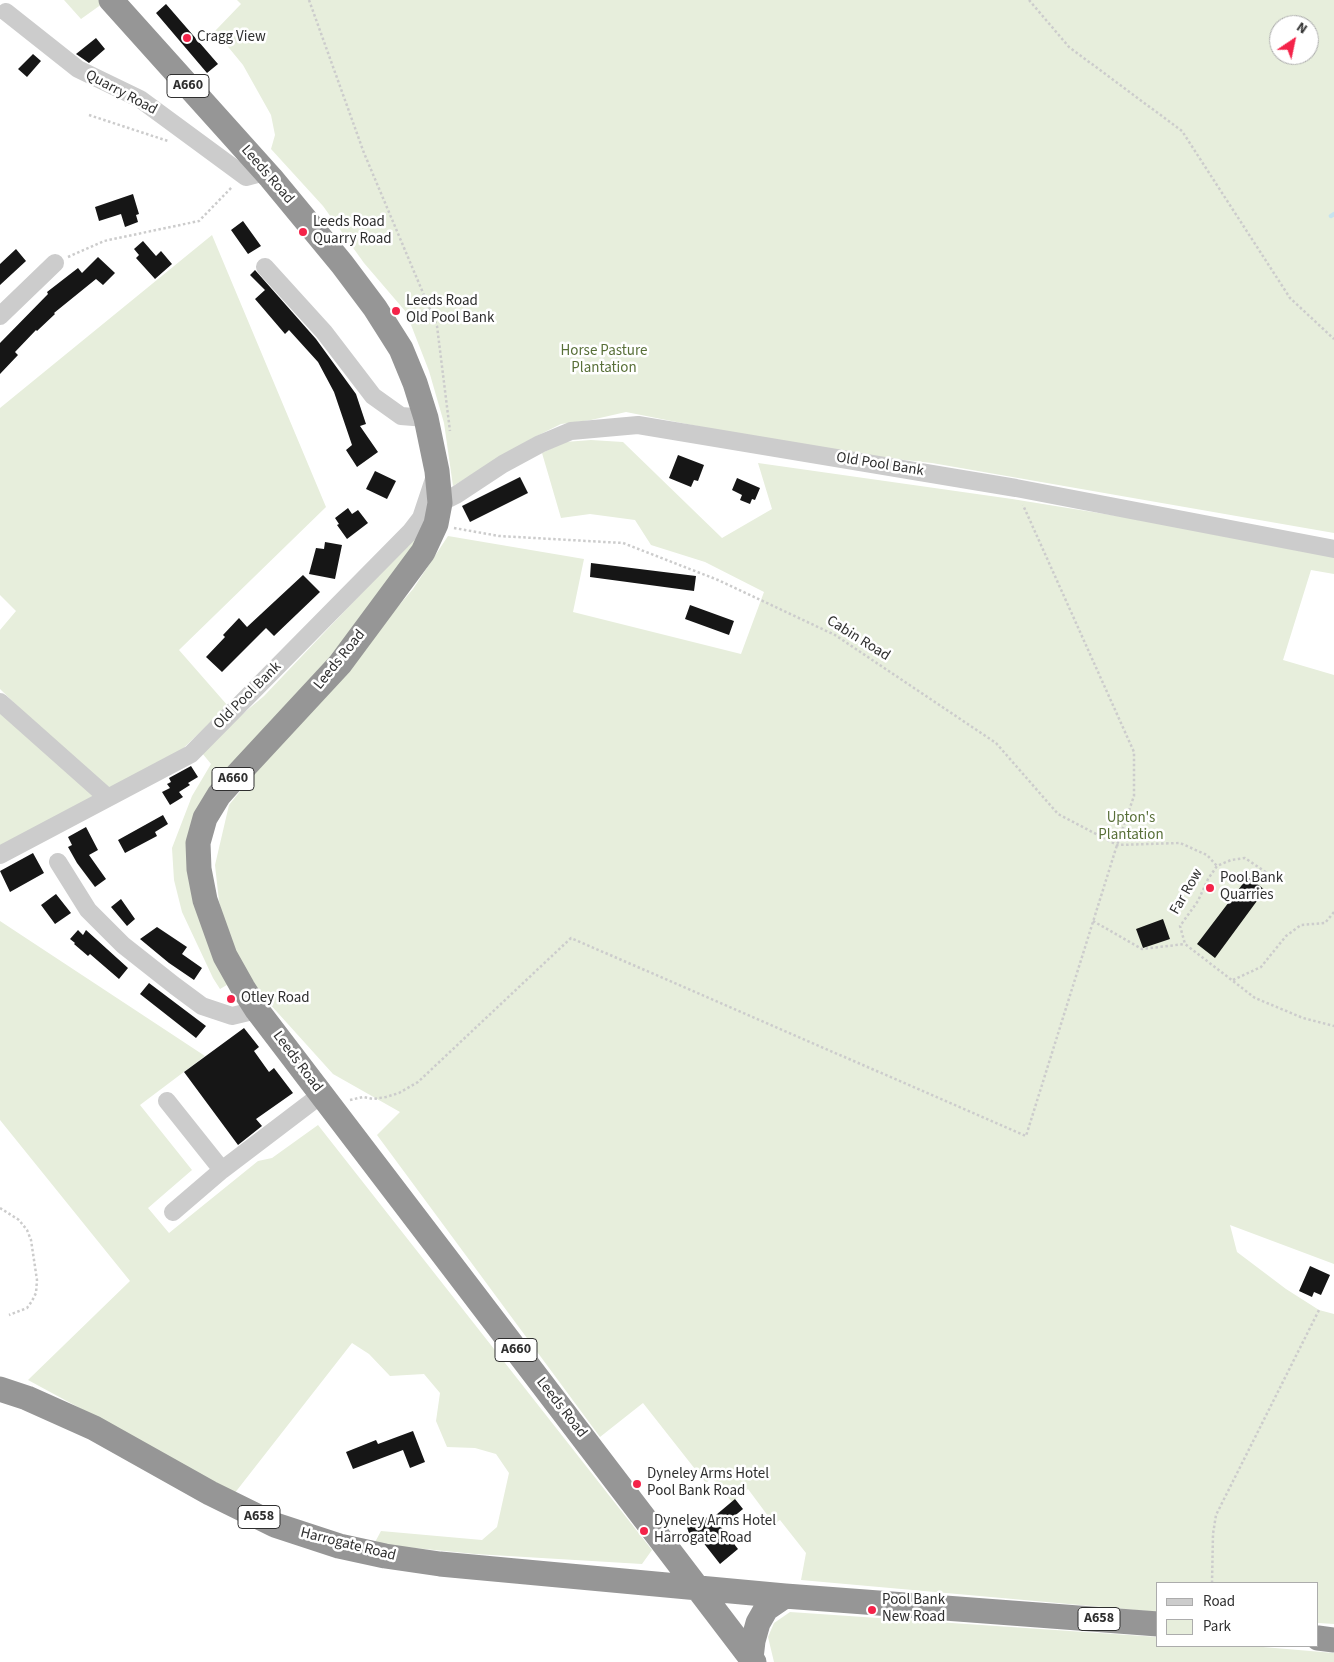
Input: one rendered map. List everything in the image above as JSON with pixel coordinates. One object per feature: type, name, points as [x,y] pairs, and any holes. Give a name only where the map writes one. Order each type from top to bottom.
[{"type":"highway","name":"Leeds Road","points":[[111,0],[265,172],[342,264],[375,308],[400,349],[415,382],[437,418],[438,514],[423,552],[340,664],[219,795],[205,818],[198,843],[199,869],[206,900],[225,956],[257,1010],[753,1660]]},
{"type":"highway","name":"Harrogate Road","points":[[0,1390],[27,1398],[94,1428],[210,1493],[275,1525],[314,1539],[385,1556],[440,1564],[698,1587]]},
{"type":"highway","name":"A658","points":[[698,1587],[785,1596],[1156,1624]]},
{"type":"highway","points":[[753,1660],[753,1640],[758,1623],[766,1609],[785,1596]]},
{"type":"highway","points":[[1319,1638],[1334,1640]]},
{"type":"street","name":"Quarry Road","points":[[6,12],[78,69],[140,99],[246,177],[265,172]]},
{"type":"street","points":[[0,316],[55,263]]},
{"type":"street","points":[[265,267],[324,332],[373,396],[402,416],[437,418]]},
{"type":"street","name":"Old Pool Bank","points":[[438,514],[456,495],[503,464],[540,444],[571,431],[638,425],[1016,488],[1334,549]]},
{"type":"street","name":"Old Pool Bank","points":[[0,855],[190,754],[411,531],[420,518],[428,492],[438,471]]},
{"type":"street","points":[[0,702],[107,797]]},
{"type":"street","points":[[58,862],[88,910],[123,944],[175,986],[202,1006],[232,1016],[257,1010]]},
{"type":"street","points":[[167,1101],[222,1170]]},
{"type":"street","points":[[173,1212],[222,1170],[328,1103]]},
{"type":"path","points":[[309,0],[364,153],[438,326],[437,418]]},
{"type":"path","points":[[1028,0],[1069,47],[1182,131],[1290,298],[1334,339]]},
{"type":"path","points":[[89,115],[173,144]]},
{"type":"path","points":[[55,263],[104,241],[199,221],[238,180]]},
{"type":"path","points":[[328,1103],[363,1097],[373,1099],[386,1097],[399,1093],[418,1082],[571,938],[1026,1136],[1134,796],[1134,752],[1016,488]]},
{"type":"path","name":"Cabin Road","points":[[438,514],[500,536],[623,543],[718,580],[835,635],[996,743],[1058,814],[1117,845],[1180,843],[1207,855],[1217,866]]},
{"type":"path","name":"Far Row","points":[[1185,944],[1180,926],[1198,901],[1208,879],[1217,866],[1231,860],[1245,858],[1270,875]]},
{"type":"path","points":[[1233,980],[1261,967],[1286,936],[1301,925],[1325,923],[1334,912]]},
{"type":"path","points":[[1093,921],[1142,949],[1185,944],[1255,998],[1303,1018],[1334,1026]]},
{"type":"path","points":[[0,1208],[19,1220],[27,1230],[31,1240],[37,1280],[36,1293],[27,1308],[9,1315]]},
{"type":"path","points":[[1212,1582],[1213,1534],[1216,1515],[1319,1310]]},
{"type":"green space","points":[[64,0],[99,0],[102,4],[81,19]]},
{"type":"green space","name":"Horse Pasture Plantation","points":[[237,0],[1334,0],[1334,533],[932,463],[823,451],[626,412],[591,420],[561,424],[529,440],[453,486],[444,423],[429,371],[406,312],[364,263],[323,206],[271,149],[275,135],[271,115],[243,65],[215,31],[241,4]]},
{"type":"green space","points":[[212,235],[326,507],[179,650],[228,706],[173,758],[104,790],[0,689],[0,630],[16,611],[0,595],[0,408]]},
{"type":"green space","name":"Upton's Plantation","points":[[591,440],[623,442],[722,538],[772,509],[758,463],[1012,499],[1334,551],[1334,574],[1311,570],[1283,660],[1334,675],[1334,1264],[1230,1225],[1237,1252],[1286,1289],[1319,1310],[1334,1314],[1334,1624],[1319,1623],[1319,1582],[1156,1582],[1156,1612],[801,1580],[806,1553],[780,1520],[774,1524],[748,1489],[732,1502],[712,1478],[706,1483],[643,1403],[600,1437],[377,1135],[400,1112],[333,1074],[259,992],[227,936],[219,901],[215,865],[229,805],[267,758],[413,589],[448,536],[584,559],[573,612],[741,654],[764,592],[705,562],[651,545],[635,520],[590,514],[561,518],[542,453],[565,442]]},
{"type":"green space","points":[[415,537],[420,542],[328,664],[200,811],[232,982],[220,989],[182,912],[174,880],[172,848],[192,796],[211,764],[202,753],[213,739],[264,696]]},
{"type":"green space","points":[[0,713],[90,792],[93,797],[0,846]]},
{"type":"green space","points":[[0,921],[205,1056],[140,1105],[192,1170],[148,1208],[169,1233],[258,1161],[272,1158],[318,1125],[652,1550],[642,1564],[475,1554],[374,1544],[381,1531],[482,1540],[497,1527],[509,1473],[496,1454],[475,1448],[447,1447],[436,1421],[440,1393],[424,1374],[390,1376],[369,1354],[352,1343],[234,1494],[28,1380],[130,1281],[0,1120]]},
{"type":"green space","points":[[790,1612],[1156,1637],[1156,1647],[1263,1647],[1334,1653],[1334,1662],[774,1662],[768,1637],[774,1623]]},
{"type":"building","name":"Cragg View","points":[[166,4],[218,64],[207,73],[156,13]]},
{"type":"building","points":[[96,38],[105,49],[89,63],[76,54]]},
{"type":"building","points":[[33,54],[41,61],[27,77],[18,69]]},
{"type":"building","points":[[133,194],[139,214],[136,215],[138,222],[125,227],[121,214],[99,221],[95,207]]},
{"type":"building","points":[[243,221],[261,246],[248,254],[231,230]]},
{"type":"building","points":[[143,241],[156,256],[161,251],[172,264],[155,279],[136,258],[139,255],[134,249]]},
{"type":"building","points":[[16,249],[26,261],[0,285],[0,264]]},
{"type":"building","points":[[98,257],[115,273],[103,285],[96,279],[54,313],[15,352],[18,355],[0,374],[0,343],[48,294],[47,292],[78,268],[82,273]]},
{"type":"building","points":[[255,270],[316,339],[356,394],[366,424],[360,426],[378,452],[357,467],[346,450],[352,445],[334,392],[318,362],[289,330],[285,334],[255,299],[265,290],[250,275]]},
{"type":"building","points":[[678,455],[704,465],[698,481],[694,480],[691,487],[669,478]]},
{"type":"building","points":[[375,471],[396,481],[387,499],[366,489]]},
{"type":"building","points":[[520,477],[528,493],[470,522],[462,506]]},
{"type":"building","points":[[737,478],[760,488],[755,500],[752,499],[750,504],[740,500],[742,495],[732,490]]},
{"type":"building","points":[[348,508],[352,514],[358,510],[368,523],[347,539],[337,525],[339,524],[335,518]]},
{"type":"building","points":[[325,542],[342,545],[335,579],[309,574],[316,548],[324,549]]},
{"type":"building","points":[[591,563],[696,576],[694,591],[590,577]]},
{"type":"building","points":[[303,575],[320,592],[274,636],[266,628],[222,672],[206,657],[225,637],[223,635],[239,618],[247,627]]},
{"type":"building","points":[[690,605],[734,621],[729,635],[685,619]]},
{"type":"building","points":[[191,766],[198,777],[179,792],[183,797],[170,805],[162,792],[170,788],[167,784],[171,782],[169,778]]},
{"type":"building","points":[[163,815],[168,824],[155,832],[157,836],[125,853],[118,840]]},
{"type":"building","points":[[86,827],[98,850],[89,855],[106,879],[95,887],[68,847],[72,845],[68,837]]},
{"type":"building","points":[[33,853],[44,873],[10,892],[0,871]]},
{"type":"building","points":[[1248,877],[1265,890],[1215,958],[1197,944]]},
{"type":"building","points":[[56,894],[71,913],[55,924],[41,905]]},
{"type":"building","points":[[121,899],[135,919],[127,926],[111,907]]},
{"type":"building","points":[[1163,919],[1170,939],[1143,948],[1136,929]]},
{"type":"building","points":[[157,927],[187,947],[182,954],[202,968],[194,980],[169,963],[140,939]]},
{"type":"building","points":[[78,930],[83,935],[86,930],[128,968],[119,979],[90,954],[88,956],[74,944],[70,939]]},
{"type":"building","points":[[149,983],[206,1026],[196,1038],[140,994]]},
{"type":"building","points":[[244,1028],[259,1047],[254,1051],[269,1072],[274,1068],[293,1093],[256,1119],[262,1126],[238,1145],[184,1072]]},
{"type":"building","points":[[1310,1266],[1330,1275],[1321,1295],[1314,1292],[1312,1297],[1299,1291]]},
{"type":"building","points":[[413,1431],[425,1462],[410,1468],[403,1450],[353,1469],[346,1452],[376,1440],[378,1444]]},
{"type":"building","points":[[735,1499],[743,1509],[721,1527],[738,1549],[720,1564],[695,1532],[689,1534],[686,1523],[716,1515]]},
{"type":"place","name":"Cragg View","points":[[187,38]]},
{"type":"place","name":"Leeds Road Quarry Road","points":[[303,232]]},
{"type":"place","name":"Leeds Road Old Pool Bank","points":[[396,311]]},
{"type":"place","name":"Pool Bank Quarries","points":[[1210,888]]},
{"type":"place","name":"Otley Road","points":[[231,999]]},
{"type":"place","name":"Dyneley Arms Hotel Pool Bank Road","points":[[637,1484]]},
{"type":"place","name":"Dyneley Arms Hotel Harrogate Road","points":[[644,1531]]},
{"type":"place","name":"Pool Bank New Road","points":[[872,1610]]}]
